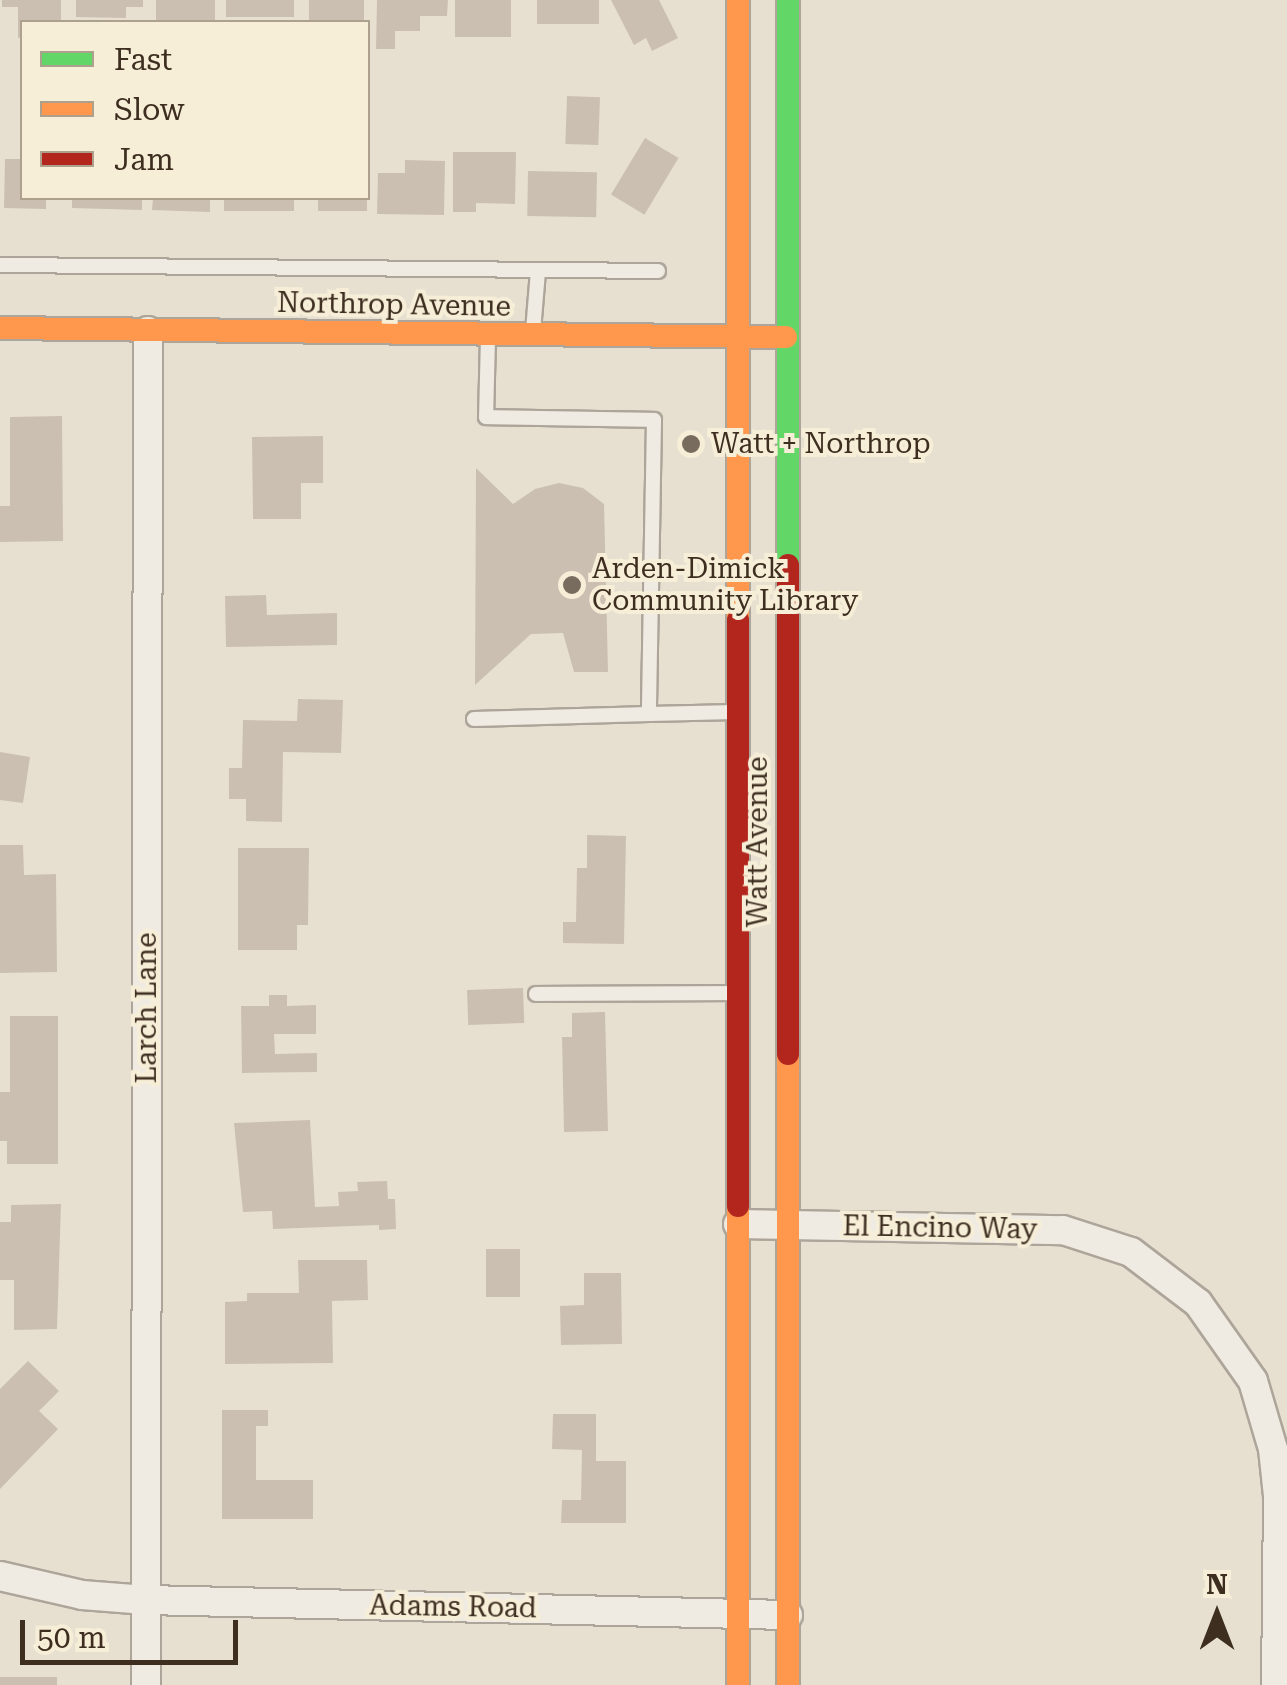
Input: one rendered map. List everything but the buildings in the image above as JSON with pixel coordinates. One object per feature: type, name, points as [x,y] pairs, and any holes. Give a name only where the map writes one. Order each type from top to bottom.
[{"type":"main road","name":"Watt Avenue","points":[[738,0],[738,1685]]},
{"type":"main road","name":"Watt Avenue","points":[[788,0],[788,1685]]},
{"type":"main road","name":"Northrop Avenue","points":[[0,328],[786,337]]},
{"type":"street","name":"Larch Lane","points":[[146,1685],[148,331]]},
{"type":"street","name":"El Encino Way","points":[[738,1224],[1064,1230],[1131,1252],[1198,1303],[1253,1381],[1274,1449],[1276,1685]]},
{"type":"street","name":"Adams Road","points":[[0,1576],[82,1595],[146,1600],[788,1615]]},
{"type":"lane","points":[[0,265],[658,271]]},
{"type":"lane","points":[[533,337],[538,272]]},
{"type":"lane","points":[[488,336],[486,417],[654,420],[649,714]]},
{"type":"lane","points":[[474,719],[738,712]]},
{"type":"lane","points":[[536,994],[738,993]]},
{"type":"traffic: fast","points":[[788,0],[788,565]]},
{"type":"traffic: slow","points":[[738,0],[738,620]]},
{"type":"traffic: slow","points":[[0,328],[786,337]]},
{"type":"traffic: slow","points":[[788,1054],[788,1685]]},
{"type":"traffic: slow","points":[[738,1206],[738,1685]]},
{"type":"traffic: jam","points":[[788,565],[788,1054]]},
{"type":"traffic: jam","points":[[738,620],[738,1206]]},
{"type":"place","name":"Watt + Northrop","points":[[691,444]]},
{"type":"place","name":"Arden-Dimick Community Library","points":[[572,585]]}]
